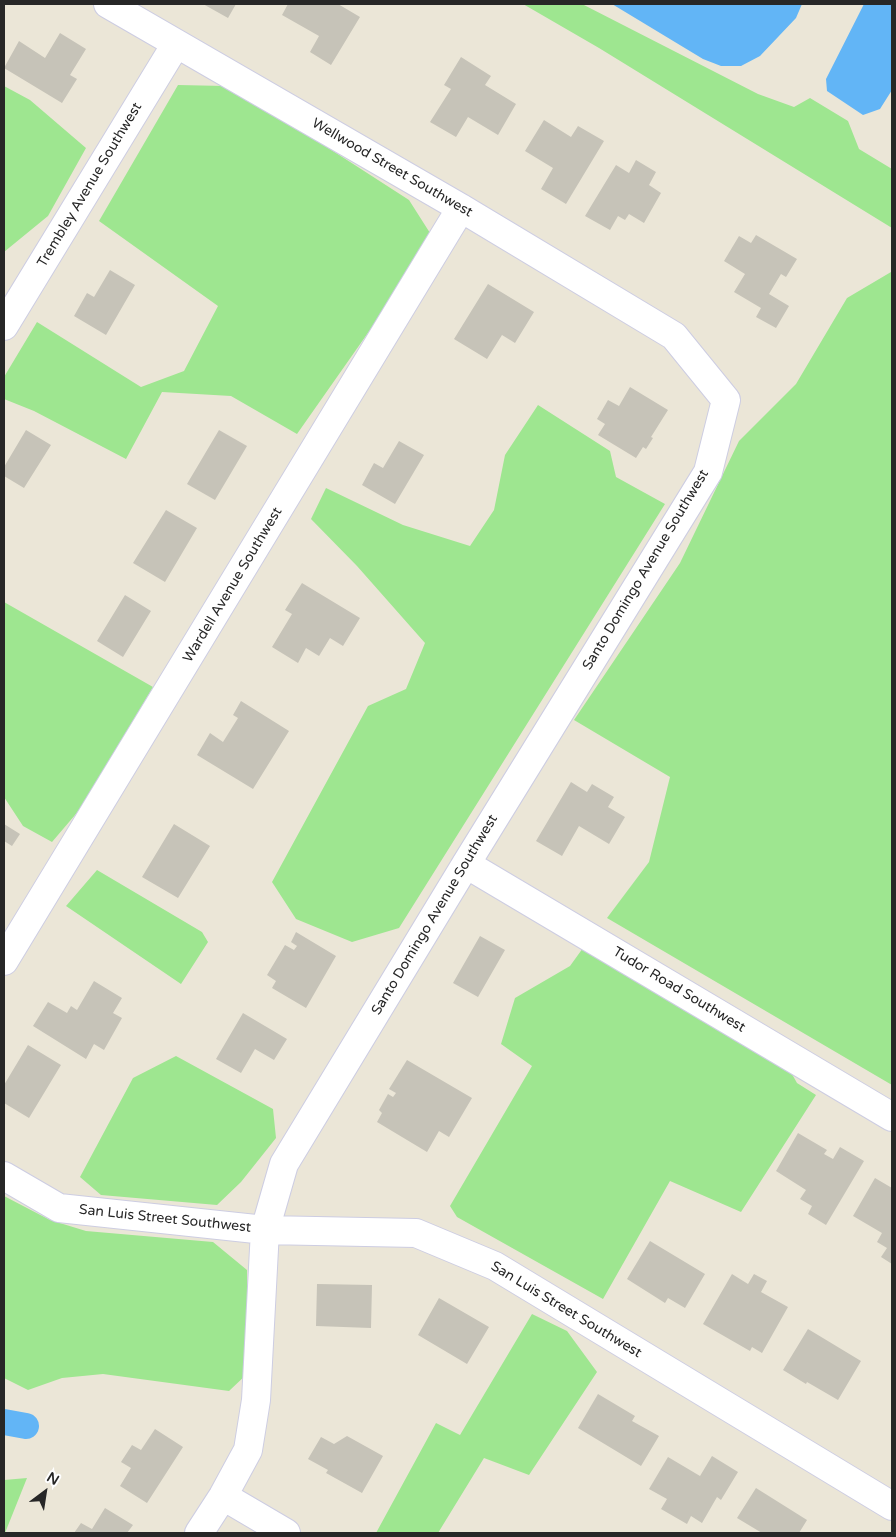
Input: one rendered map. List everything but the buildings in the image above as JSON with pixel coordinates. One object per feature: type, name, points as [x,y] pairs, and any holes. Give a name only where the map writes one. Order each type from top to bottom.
[{"type":"street","name":"Wellwood Street Southwest","points":[[108,4],[461,208],[674,336]]},
{"type":"street","name":"Trembley Avenue Southwest","points":[[4,326],[176,44]]},
{"type":"street","name":"Wardell Avenue Southwest","points":[[4,961],[461,208]]},
{"type":"street","name":"Santo Domingo Avenue Southwest","points":[[200,1533],[248,1450],[256,1400],[265,1230],[284,1164],[466,864],[708,472],[726,400],[674,336]]},
{"type":"street","name":"Tudor Road Southwest","points":[[466,864],[892,1117]]},
{"type":"street","name":"San Luis Street Southwest","points":[[4,1176],[59,1208],[265,1230],[416,1233],[495,1266],[892,1506]]},
{"type":"street","points":[[223,1496],[286,1533]]},
{"type":"green space","points":[[523,4],[582,4],[758,94],[794,107],[810,98],[848,121],[859,149],[892,169],[892,228],[599,48]]},
{"type":"green space","points":[[178,85],[225,86],[285,120],[409,200],[430,233],[417,263],[297,434],[231,396],[162,392],[126,459],[34,411],[4,399],[4,377],[37,322],[141,387],[184,371],[218,306],[99,221]]},
{"type":"green space","points":[[4,86],[30,100],[86,148],[48,216],[4,252]]},
{"type":"green space","points":[[891,272],[892,1085],[607,918],[649,862],[670,777],[574,720],[680,563],[739,441],[796,384],[847,298]]},
{"type":"green space","points":[[538,405],[610,451],[616,477],[665,504],[399,928],[352,942],[296,919],[272,882],[368,706],[406,689],[425,643],[357,566],[311,519],[326,488],[403,525],[470,546],[494,510],[505,455]]},
{"type":"green space","points":[[4,602],[153,687],[81,808],[52,842],[23,826],[4,797]]},
{"type":"green space","points":[[97,870],[202,932],[208,942],[181,984],[66,906]]},
{"type":"green space","points":[[583,948],[788,1067],[797,1083],[816,1095],[741,1212],[670,1181],[603,1299],[457,1217],[450,1206],[532,1066],[501,1044],[515,998],[570,966]]},
{"type":"green space","points":[[176,1056],[273,1109],[276,1138],[241,1182],[217,1205],[101,1195],[80,1177],[133,1078]]},
{"type":"green space","points":[[4,1196],[50,1220],[86,1231],[213,1242],[247,1270],[247,1374],[229,1391],[103,1374],[62,1378],[28,1390],[4,1378]]},
{"type":"green space","points":[[532,1314],[567,1331],[597,1372],[529,1475],[484,1458],[438,1533],[376,1533],[436,1423],[460,1435]]},
{"type":"green space","points":[[27,1478],[5,1533],[4,1533],[4,1480]]},
{"type":"water","points":[[612,4],[802,4],[796,18],[760,56],[741,66],[721,66],[703,59]]},
{"type":"water","points":[[864,4],[892,4],[892,90],[880,109],[863,115],[827,91],[826,79]]},
{"type":"waterway","points":[[4,1422],[26,1426]]}]
